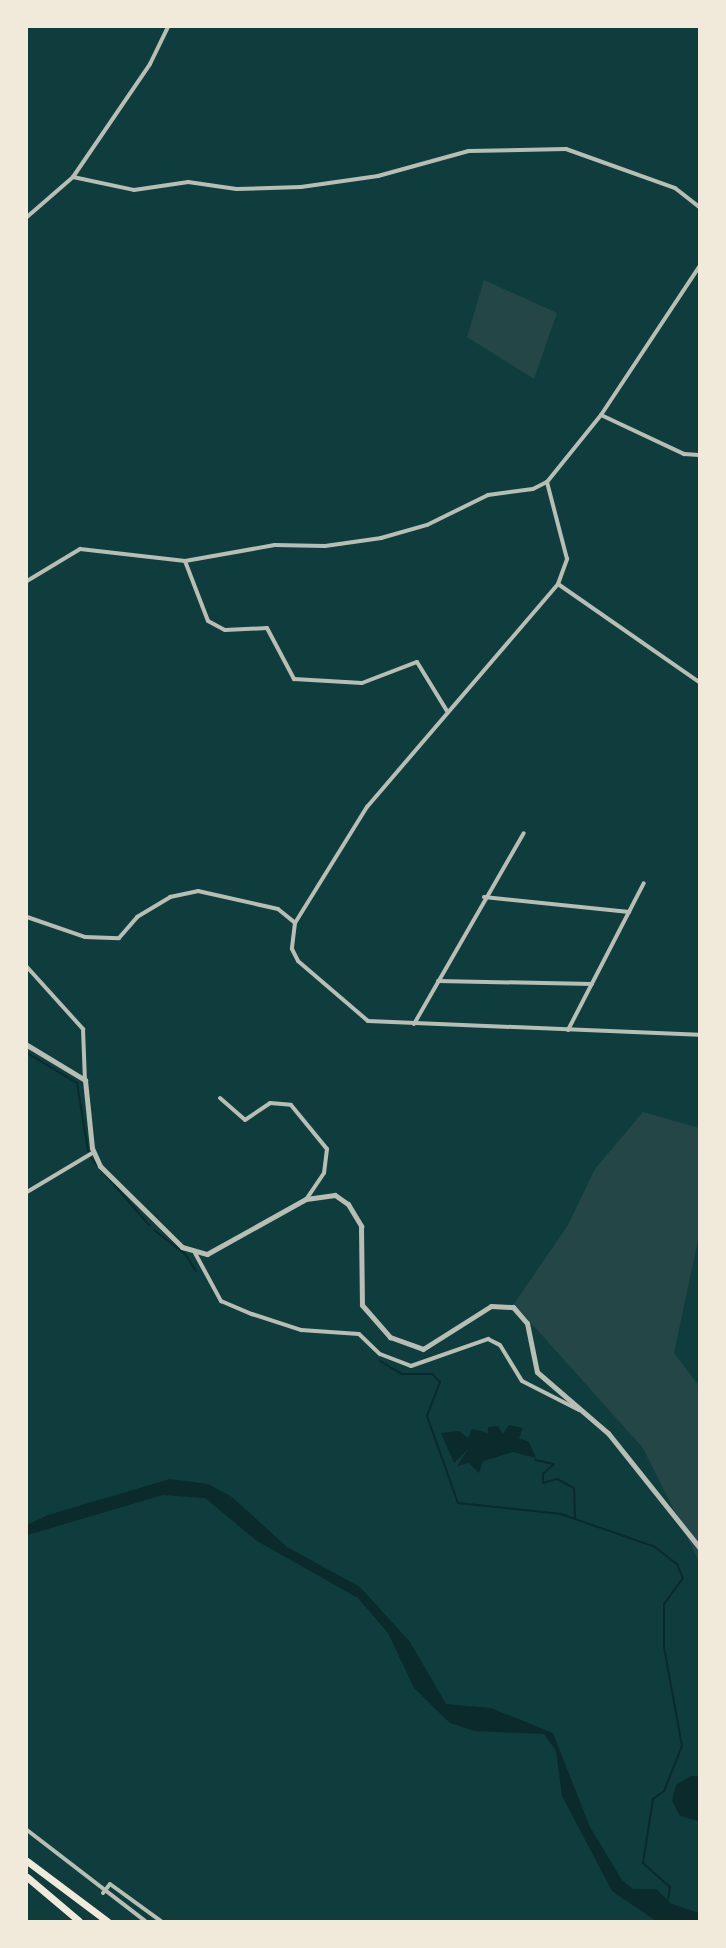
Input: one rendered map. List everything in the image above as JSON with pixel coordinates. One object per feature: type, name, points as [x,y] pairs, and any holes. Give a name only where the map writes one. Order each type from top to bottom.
[{"type":"main road","points":[[27,1862],[107,1921]]},
{"type":"main road","points":[[27,1877],[79,1921]]},
{"type":"street","points":[[27,216],[73,177],[150,64],[168,27]]},
{"type":"street","points":[[73,177],[134,190],[188,182],[237,189],[301,187],[378,176],[470,151],[566,149],[675,188],[699,207]]},
{"type":"street","points":[[27,581],[80,549],[185,561],[275,545],[325,546],[381,538],[427,525],[488,495],[547,482],[601,415],[699,267]]},
{"type":"street","points":[[601,415],[684,454],[699,455]]},
{"type":"street","points":[[547,482],[567,559],[558,584],[447,711],[368,807],[295,923],[292,949],[298,961],[341,1004],[368,1021],[699,1035]]},
{"type":"street","points":[[185,561],[208,621],[225,630],[267,628],[294,679],[362,683],[417,662],[447,711]]},
{"type":"street","points":[[558,584],[699,682]]},
{"type":"street","points":[[414,1024],[484,897],[524,833]]},
{"type":"street","points":[[568,1030],[644,883]]},
{"type":"street","points":[[27,917],[85,937],[118,939],[137,917],[170,897],[198,891],[278,909],[295,923]]},
{"type":"street","points":[[484,897],[629,912]]},
{"type":"street","points":[[27,967],[83,1029],[85,1080],[94,1152],[155,1225],[195,1253],[221,1301],[301,1330],[359,1334],[380,1354],[411,1366],[488,1339],[500,1345],[522,1381],[581,1411]]},
{"type":"street","points":[[438,981],[592,984]]},
{"type":"street","points":[[27,1045],[85,1080]]},
{"type":"street","points":[[220,1098],[245,1120],[270,1102],[291,1105],[327,1149],[324,1173],[306,1199]]},
{"type":"street","points":[[27,1192],[94,1152]]},
{"type":"street","points":[[195,1253],[225,1246],[306,1199],[335,1195],[356,1216],[362,1240],[362,1305],[390,1337],[423,1349],[491,1306],[513,1306],[527,1323],[537,1372],[623,1449],[699,1547]]},
{"type":"street","points":[[27,1830],[103,1893],[145,1921]]},
{"type":"street","points":[[103,1893],[110,1884],[161,1921]]},
{"type":"shaded area","points":[[484,280],[557,313],[534,379],[467,337]]},
{"type":"shaded area","points":[[643,1112],[699,1128],[699,1235],[674,1353],[699,1386],[699,1561],[643,1448],[514,1304],[568,1225],[595,1169]]},
{"type":"shaded area","points":[[509,1425],[523,1428],[519,1438],[529,1442],[536,1458],[513,1452],[483,1461],[479,1473],[469,1463],[457,1466],[468,1449],[454,1463],[441,1433],[459,1431],[468,1438],[472,1429],[488,1433],[488,1427],[498,1426],[503,1434]]},
{"type":"shaded area","points":[[170,1479],[208,1484],[232,1497],[287,1547],[360,1587],[410,1642],[446,1704],[491,1708],[553,1733],[590,1827],[622,1880],[633,1889],[656,1889],[672,1904],[699,1913],[699,1921],[656,1921],[612,1891],[562,1796],[556,1751],[544,1734],[474,1731],[450,1723],[414,1688],[388,1633],[358,1598],[257,1541],[205,1498],[163,1495],[27,1535],[27,1525],[48,1515]]},
{"type":"shaded area","points":[[691,1776],[699,1776],[698,1821],[680,1816],[672,1801],[676,1785]]},
{"type":"waterway","points":[[27,1053],[77,1083],[88,1151]]},
{"type":"waterway","points":[[91,1158],[149,1225]]},
{"type":"waterway","points":[[154,1230],[185,1254],[196,1271]]},
{"type":"waterway","points":[[380,1361],[402,1374],[432,1374],[440,1382],[427,1416],[458,1503],[561,1514],[655,1547],[677,1564],[683,1578],[664,1604],[664,1647],[682,1746],[664,1791],[653,1799],[643,1863],[670,1887],[668,1899]]},
{"type":"waterway","points":[[535,1460],[554,1464],[543,1474],[543,1483],[557,1479],[574,1488],[575,1519]]}]
